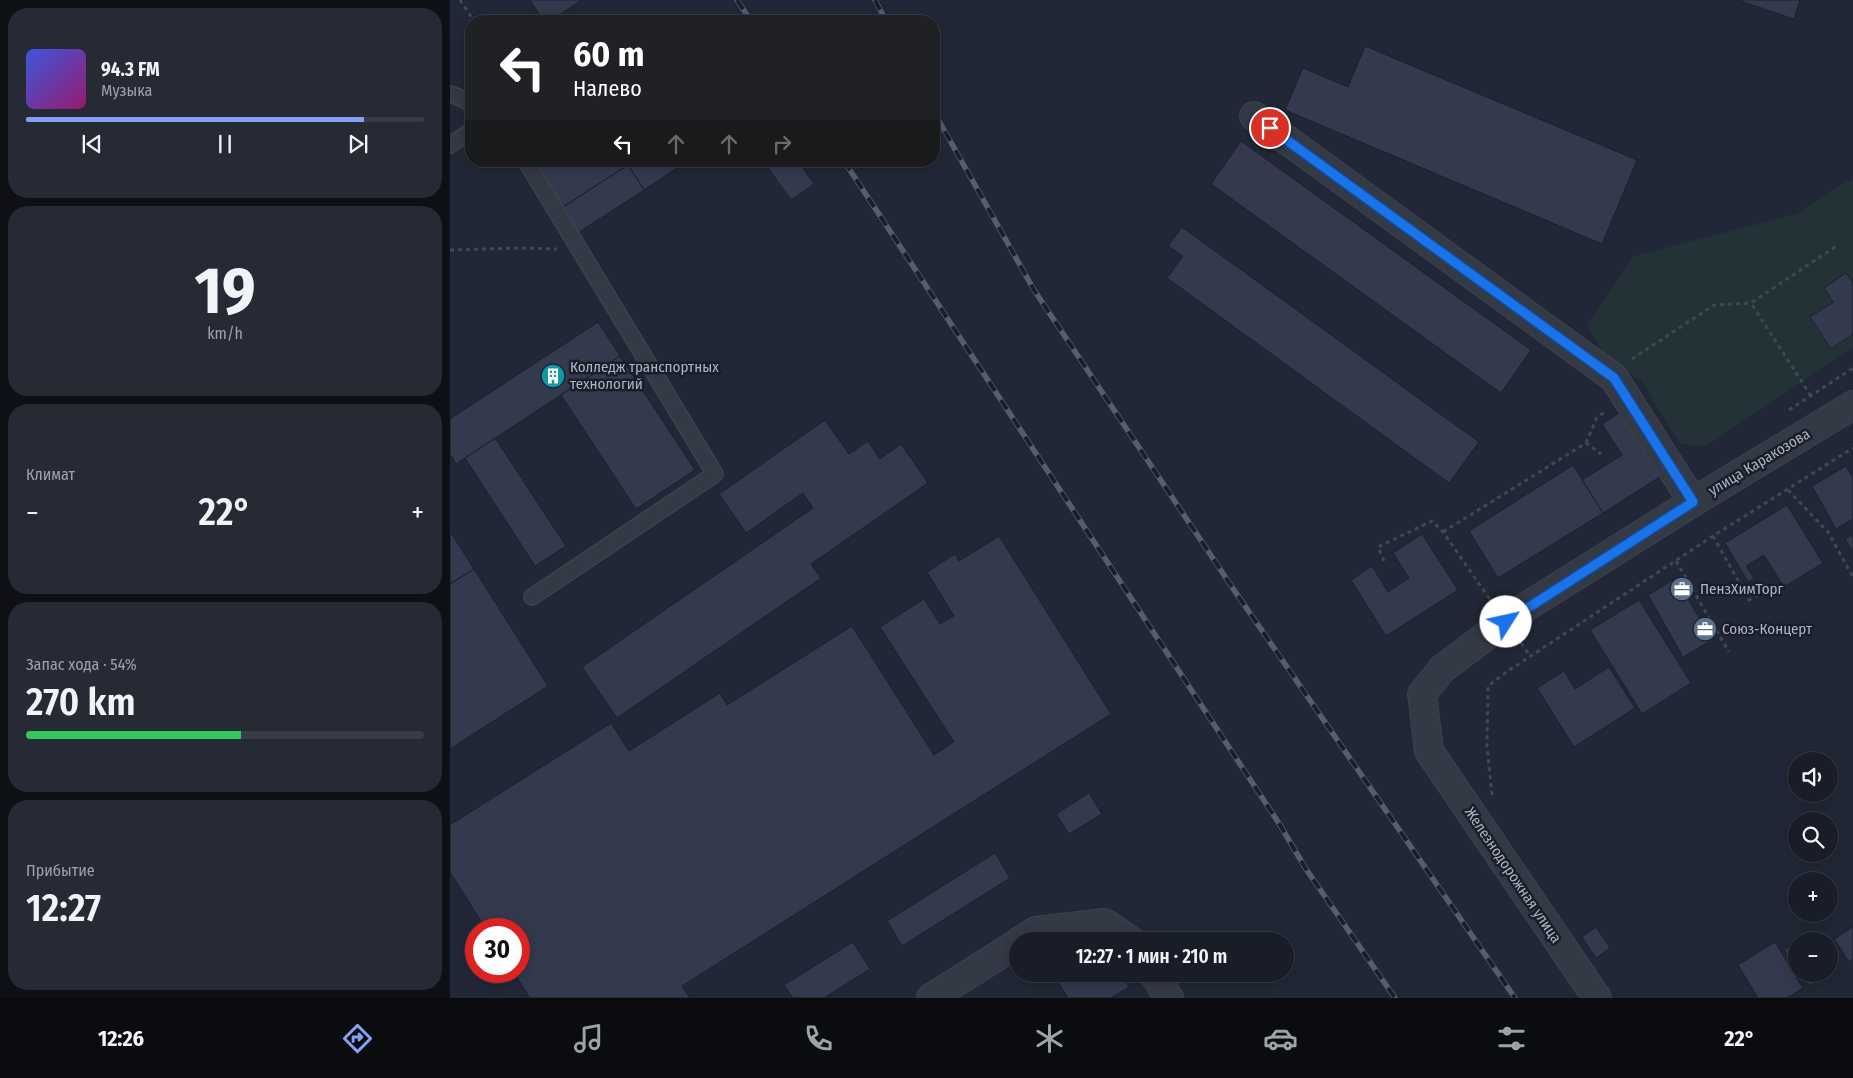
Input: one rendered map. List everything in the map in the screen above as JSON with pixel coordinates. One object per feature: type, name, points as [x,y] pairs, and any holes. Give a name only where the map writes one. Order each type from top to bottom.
[{"type":"street","points":[[1254,116],[1614,378],[1693,502]]},
{"type":"street","name":"улица Каракозова","points":[[1429,751],[1422,694],[1442,669],[1506,622],[1693,502],[1853,405]]},
{"type":"street","name":"Железнодорожная улица","points":[[1429,751],[1597,998]]},
{"type":"street","points":[[1034,932],[1105,923],[1118,932]]},
{"type":"street","points":[[931,998],[1009,948]]},
{"type":"street","points":[[1159,982],[1169,998]]},
{"type":"lane","points":[[450,94],[465,100]]},
{"type":"lane","points":[[450,145],[465,135]]},
{"type":"lane","points":[[530,167],[715,474],[532,597]]},
{"type":"path","points":[[460,0],[470,15]]},
{"type":"path","points":[[1443,532],[1586,443],[1597,417],[1627,398],[1632,358],[1714,305],[1751,303],[1838,245]]},
{"type":"path","points":[[450,250],[520,248],[580,250]]},
{"type":"path","points":[[1751,303],[1811,396]]},
{"type":"path","points":[[1586,443],[1602,454]]},
{"type":"path","points":[[1492,803],[1487,746],[1488,686],[1713,536],[1853,448]]},
{"type":"path","points":[[1788,490],[1828,532],[1853,576]]},
{"type":"path","points":[[1384,561],[1378,547],[1432,521],[1443,532],[1531,656]]},
{"type":"path","points":[[1713,536],[1749,600],[1765,590]]},
{"type":"path","points":[[1676,561],[1729,652]]},
{"type":"shaded area","points":[[1853,178],[1853,348],[1706,446],[1680,444],[1641,380],[1609,362],[1587,325],[1634,256],[1796,214]]},
{"type":"building","points":[[530,0],[582,0],[559,15],[540,15]]},
{"type":"building","points":[[1737,0],[1800,0],[1794,19]]},
{"type":"building","points":[[1365,46],[1637,160],[1602,244],[1285,110],[1303,68],[1348,87]]},
{"type":"building","points":[[1241,141],[1531,350],[1501,393],[1211,184]]},
{"type":"building","points":[[532,167],[625,167],[560,209]]},
{"type":"building","points":[[625,167],[629,167],[644,190],[576,234],[560,209]]},
{"type":"building","points":[[630,167],[678,167],[644,190]]},
{"type":"building","points":[[767,167],[802,167],[814,184],[791,200]]},
{"type":"building","points":[[1182,227],[1479,442],[1449,483],[1167,278],[1183,256],[1168,246]]},
{"type":"building","points":[[1846,273],[1853,283],[1853,334],[1831,349],[1810,317],[1833,302],[1824,288]]},
{"type":"building","name":"Колледж транспортных технологий","points":[[598,322],[620,356],[456,464],[450,454],[450,419]]},
{"type":"building","points":[[620,356],[695,470],[636,509],[561,395]]},
{"type":"building","points":[[1624,410],[1666,473],[1603,513],[1582,480],[1622,455],[1602,424]]},
{"type":"building","points":[[825,420],[849,454],[868,441],[880,459],[901,444],[928,483],[811,564],[821,578],[617,718],[582,667],[813,508],[803,493],[746,533],[719,494]]},
{"type":"building","points":[[495,438],[566,546],[535,566],[465,458]]},
{"type":"building","points":[[1573,465],[1603,513],[1498,578],[1469,531]]},
{"type":"building","points":[[1846,466],[1853,478],[1853,519],[1836,529],[1812,486]]},
{"type":"building","points":[[1787,505],[1823,563],[1784,587],[1764,555],[1746,566],[1754,578],[1748,582],[1725,543]]},
{"type":"building","points":[[450,531],[474,569],[450,584]]},
{"type":"building","points":[[1422,534],[1458,590],[1386,636],[1351,580],[1372,566],[1388,592],[1409,578],[1393,553]]},
{"type":"building","points":[[1853,535],[1853,552],[1845,539]]},
{"type":"building","points":[[999,536],[1111,714],[682,986],[690,998],[530,998],[521,983],[530,983],[530,918],[479,918],[450,872],[450,825],[611,723],[629,751],[720,693],[727,705],[852,626],[934,755],[954,742],[880,627],[924,599],[940,624],[954,616],[927,572],[955,554],[959,561]]},
{"type":"building","points":[[474,569],[548,686],[450,749],[450,584]]},
{"type":"building","points":[[1676,578],[1712,640],[1683,657],[1648,595]]},
{"type":"building","points":[[1639,600],[1691,683],[1642,714],[1590,630]]},
{"type":"building","points":[[1609,667],[1635,708],[1574,747],[1537,688],[1564,671],[1575,689]]},
{"type":"building","points":[[1089,793],[1102,814],[1069,834],[1056,814]]},
{"type":"building","points":[[995,853],[1010,878],[902,946],[887,921]]},
{"type":"building","points":[[1596,927],[1610,948],[1596,958],[1582,937]]},
{"type":"building","points":[[1853,927],[1853,959],[1849,962],[1838,945],[1838,936]]},
{"type":"building","points":[[853,942],[870,969],[824,998],[793,998],[784,985]]},
{"type":"building","points":[[1775,942],[1788,963],[1788,982],[1799,982],[1803,988],[1787,998],[1758,998],[1738,965]]},
{"type":"building","points":[[1788,947],[1788,956],[1784,950]]},
{"type":"building","points":[[1058,982],[1126,982],[1129,987],[1111,998],[1068,998]]},
{"type":"building","points":[[1807,982],[1816,982],[1810,986]]},
{"type":"railway","points":[[737,0],[747,15]]},
{"type":"railway","points":[[875,0],[883,15]]},
{"type":"railway","points":[[940,123],[1034,290],[1234,590],[1515,998]]},
{"type":"railway","points":[[848,167],[1280,825],[1306,869],[1395,998]]},
{"type":"place","name":"Колледж транспортных технологий","points":[[553,376]]},
{"type":"place","name":"ПензХимТорг","points":[[1682,589]]},
{"type":"place","name":"Союз-Концерт","points":[[1705,629]]},
{"type":"route","points":[[1270,128],[1614,378],[1693,502],[1518,612],[1506,622]]}]
